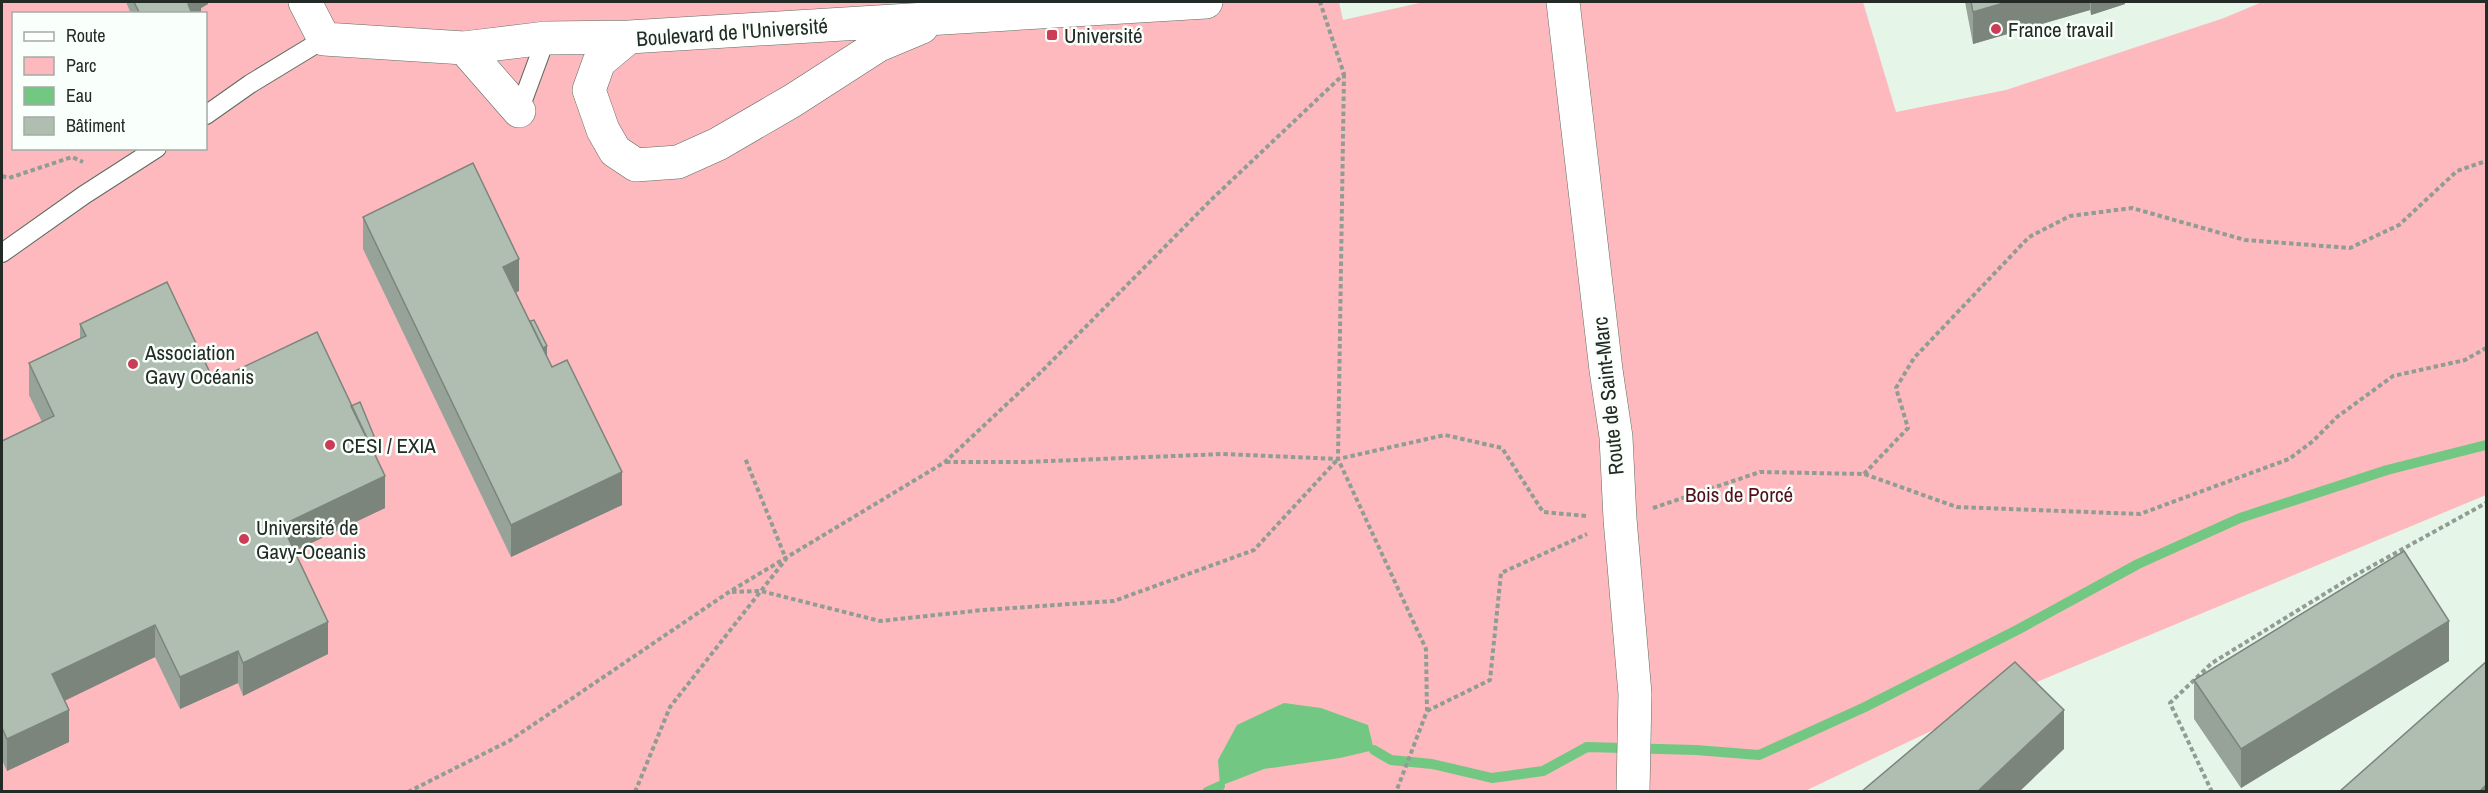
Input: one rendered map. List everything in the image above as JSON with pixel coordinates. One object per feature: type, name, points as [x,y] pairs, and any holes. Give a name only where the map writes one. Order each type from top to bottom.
[{"type":"street","points":[[305,2],[324,39],[464,48],[546,38],[629,37]]},
{"type":"street","name":"Boulevard de l'Université","points":[[945,17],[879,45],[792,101],[718,144],[678,162],[636,165],[615,151],[603,130],[589,90],[600,62],[629,37],[945,17],[1206,2]]},
{"type":"street","name":"Route de Saint-Marc","points":[[1563,2],[1616,437],[1620,519],[1635,705],[1633,792]]},
{"type":"street","points":[[464,48],[519,111]]},
{"type":"lane","points":[[519,111],[546,38]]},
{"type":"lane","points":[[207,114],[250,84],[324,39]]},
{"type":"lane","points":[[2,253],[154,150]]},
{"type":"path","points":[[1320,2],[1344,74],[1338,459],[1426,649],[1428,711],[1396,792]]},
{"type":"path","points":[[408,792],[509,741],[729,592],[786,560],[945,462],[1041,372],[1213,198],[1344,74]]},
{"type":"path","points":[[2,176],[9,178],[72,157],[112,177]]},
{"type":"path","points":[[1864,474],[1908,428],[1896,388],[1914,358],[2029,237],[2070,216],[2132,208],[2245,240],[2350,248],[2399,225],[2457,171],[2487,161]]},
{"type":"path","points":[[1428,711],[1490,680],[1501,573],[1620,519],[1760,472],[1864,474],[1957,507],[2140,514],[2289,459],[2313,441],[2337,417],[2393,376],[2465,360],[2487,348]]},
{"type":"path","points":[[945,462],[1026,462],[1222,454],[1338,459],[1445,435],[1502,448],[1544,512],[1620,519]]},
{"type":"path","points":[[745,458],[786,560]]},
{"type":"path","points":[[729,592],[761,591],[880,621],[983,610],[1114,601],[1254,550],[1338,459]]},
{"type":"path","points":[[2212,792],[2170,703],[2212,663],[2352,577],[2487,503]]},
{"type":"path","points":[[635,792],[670,708],[786,560]]},
{"type":"green space","name":"Bois de Porcé","points":[[2,2],[1339,2],[1343,20],[1424,2],[1863,2],[1896,112],[2006,90],[2224,18],[2262,2],[2486,2],[2486,495],[2013,692],[1805,791],[2,792]]},
{"type":"water","points":[[1284,703],[1321,708],[1368,725],[1374,750],[1340,758],[1264,769],[1220,786],[1218,760],[1237,725]]},
{"type":"building","points":[[134,2],[195,2],[188,4],[191,12],[139,12]]},
{"type":"building","points":[[1971,2],[2007,2],[1973,12]]},
{"type":"building","points":[[473,163],[519,259],[503,267],[552,367],[567,360],[622,472],[511,525],[363,217]]},
{"type":"building","name":"Université de Gavy-Oceanis","points":[[167,282],[214,381],[317,332],[385,476],[282,525],[328,622],[243,663],[238,651],[180,677],[155,625],[52,674],[69,710],[7,739],[2,728],[2,441],[54,416],[29,363],[86,336],[80,324]]},
{"type":"building","points":[[534,320],[547,346],[543,348],[530,321]]},
{"type":"building","points":[[360,402],[374,436],[367,439],[351,406]]},
{"type":"building","points":[[2404,551],[2449,621],[2241,749],[2194,680]]},
{"type":"building","points":[[2487,661],[2487,784],[2479,792],[2339,792]]},
{"type":"building","points":[[2015,662],[2064,710],[1977,792],[1861,792]]},
{"type":"waterway","points":[[1374,750],[1391,760],[1432,764],[1492,778],[1543,771],[1587,747],[1696,750],[1759,755],[1865,707],[2019,629],[2138,564],[2240,518],[2387,470],[2486,445]]},
{"type":"waterway","points":[[1207,792],[1220,786]]},
{"type":"place","name":"France travail","points":[[1996,29]]},
{"type":"place","name":"Université","points":[[1052,35]]},
{"type":"place","name":"Association Gavy Océanis","points":[[133,364]]},
{"type":"place","name":"CESI / EXIA","points":[[330,445]]},
{"type":"place","name":"Université de Gavy-Oceanis","points":[[244,539]]}]
